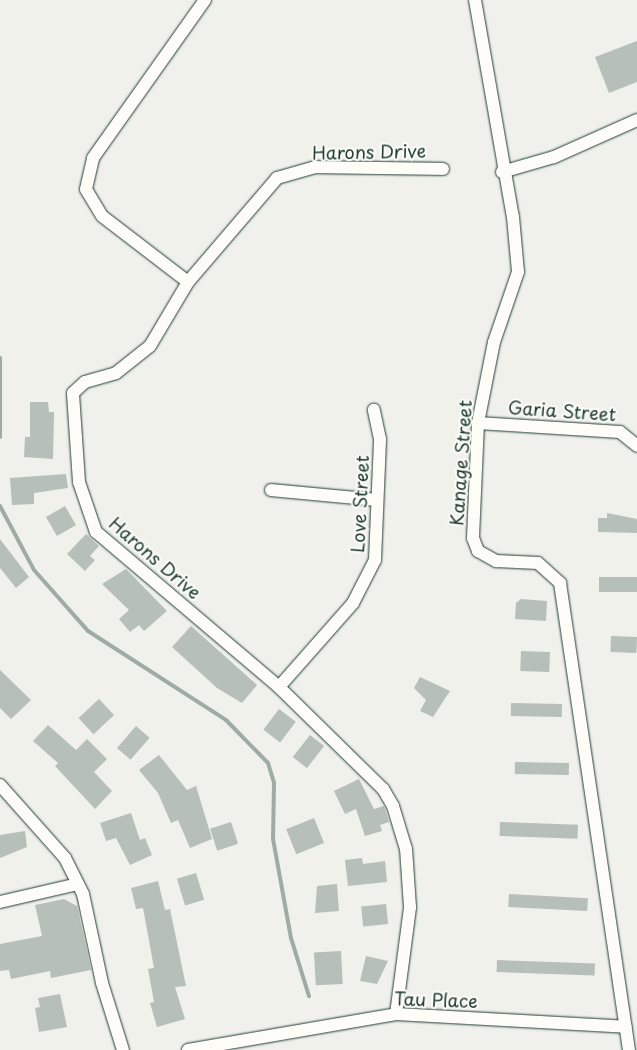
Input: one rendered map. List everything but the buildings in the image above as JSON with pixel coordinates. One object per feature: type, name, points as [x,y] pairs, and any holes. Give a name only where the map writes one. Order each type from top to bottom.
[{"type":"street","points":[[188,282],[102,216],[86,189],[93,158],[205,0]]},
{"type":"street","name":"Kanage Street","points":[[475,0],[502,172],[513,217],[518,272],[494,342],[478,423],[473,538],[478,551],[496,561],[538,564],[560,583],[629,1050]]},
{"type":"street","points":[[502,172],[554,157],[637,120]]},
{"type":"street","name":"Harons Drive","points":[[396,1014],[410,907],[406,849],[398,821],[383,789],[279,687],[96,532],[79,482],[74,393],[85,382],[116,373],[150,346],[188,282],[277,178],[315,167],[443,170]]},
{"type":"street","name":"Love Street","points":[[279,687],[365,586],[375,560],[380,439],[374,410]]},
{"type":"street","name":"Garia Street","points":[[478,423],[620,432],[637,446]]},
{"type":"street","points":[[271,490],[377,500]]},
{"type":"street","points":[[0,785],[65,858],[78,884],[123,1050]]},
{"type":"street","points":[[0,902],[78,884]]},
{"type":"street","name":"Tau Place","points":[[188,1050],[396,1014],[626,1027]]},
{"type":"waterway","points":[[0,358],[0,437]]},
{"type":"waterway","points":[[0,506],[34,570],[88,631],[226,720],[268,763],[274,783],[273,839],[291,938],[309,996]]}]
